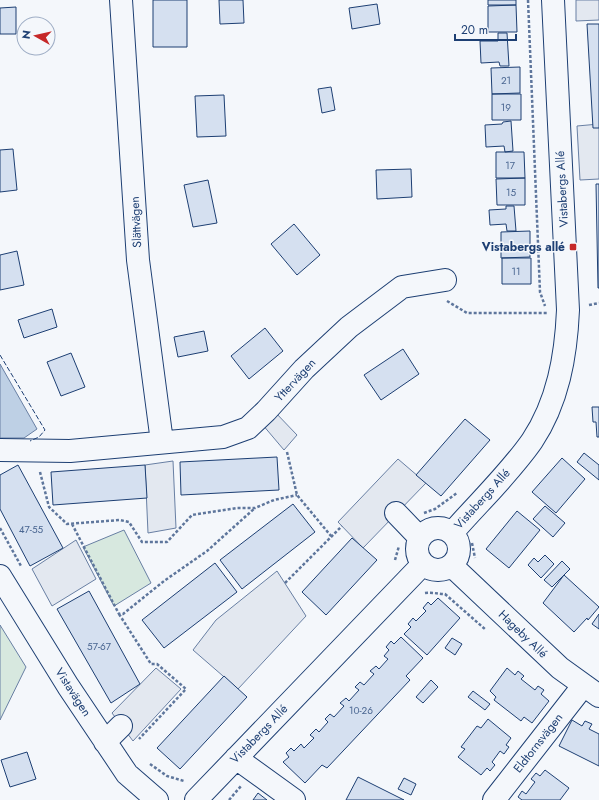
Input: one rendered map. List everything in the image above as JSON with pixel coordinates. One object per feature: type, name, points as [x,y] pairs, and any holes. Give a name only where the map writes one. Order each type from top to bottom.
[{"type":"street","name":"Slättvägen","points":[[121,0],[138,260],[162,442]]},
{"type":"street","name":"Vistabergs Allé","points":[[452,533],[516,462],[532,440],[548,410],[557,385],[563,361],[567,339],[568,310],[553,0]]},
{"type":"street","name":"Yttervägen","points":[[0,450],[70,451],[223,437],[248,428],[266,411],[304,368],[349,327],[402,287],[445,280]]},
{"type":"street","points":[[408,526],[425,533],[434,528],[441,528],[452,533],[460,546],[458,558],[452,566],[441,571],[433,570],[423,564],[408,526]]},
{"type":"street","name":"Vistabergs Allé","points":[[196,800],[423,564]]},
{"type":"street","name":"Hageby Allé","points":[[452,566],[554,663],[591,690]]},
{"type":"street","name":"Vistavägen","points":[[0,576],[105,742],[127,774],[157,800]]},
{"type":"street","name":"Eldtornsvägen","points":[[494,800],[591,690]]},
{"type":"street","points":[[105,742],[121,726]]},
{"type":"street","points":[[236,758],[294,800]]},
{"type":"path","points":[[528,0],[540,292],[548,313],[548,320]]},
{"type":"path","points":[[445,280],[437,294],[467,313],[548,313]]},
{"type":"path","points":[[287,452],[297,495],[331,536]]},
{"type":"path","points":[[39,467],[49,507],[67,524],[120,520],[129,522],[142,542],[167,542],[192,515],[237,508],[255,508]]},
{"type":"path","points":[[393,564],[401,538],[408,526],[422,514],[435,509],[459,492]]},
{"type":"path","points":[[118,614],[123,614],[164,581],[207,551],[255,508],[274,500],[297,495]]},
{"type":"path","points":[[72,524],[118,614],[151,664],[157,664],[186,689],[138,740]]},
{"type":"path","points":[[285,583],[342,526]]},
{"type":"path","points":[[167,776],[183,782],[189,778]]},
{"type":"shaded area","points":[[576,0],[599,0],[599,20],[576,21]]},
{"type":"shaded area","points":[[599,124],[599,179],[580,180],[577,126]]},
{"type":"shaded area","points":[[274,411],[297,435],[284,450],[262,424]]},
{"type":"shaded area","points":[[398,459],[426,483],[363,548],[338,522]]},
{"type":"shaded area","points":[[173,461],[176,528],[148,533],[145,465]]},
{"type":"shaded area","points":[[124,530],[151,583],[114,606],[83,547]]},
{"type":"shaded area","points":[[76,540],[96,579],[52,606],[32,569]]},
{"type":"shaded area","points":[[277,571],[306,616],[238,689],[193,650],[216,620]]},
{"type":"shaded area","points":[[0,625],[26,667],[0,720]]},
{"type":"shaded area","points":[[156,668],[181,689],[133,741],[112,713]]},
{"type":"water","points":[[0,364],[37,429],[24,438],[0,438]]},
{"type":"building","points":[[153,0],[187,0],[187,47],[153,47]]},
{"type":"building","points":[[219,0],[243,0],[244,23],[220,24]]},
{"type":"building","points":[[488,0],[516,0],[516,5],[488,5]]},
{"type":"building","points":[[377,4],[380,24],[352,29],[349,8]]},
{"type":"building","points":[[516,5],[517,32],[488,32],[488,6]]},
{"type":"building","points":[[16,7],[16,34],[0,34],[0,8]]},
{"type":"building","points":[[587,24],[599,24],[599,128],[593,128]]},
{"type":"building","points":[[498,33],[507,33],[509,66],[500,66],[499,62],[481,63],[480,41],[498,41]]},
{"type":"building","points":[[520,67],[520,93],[492,94],[491,68]]},
{"type":"building","points":[[331,87],[335,110],[322,113],[318,89]]},
{"type":"building","points":[[492,94],[521,94],[521,120],[492,120]]},
{"type":"building","points":[[224,95],[226,136],[197,137],[195,96]]},
{"type":"building","points":[[511,121],[513,151],[505,152],[504,146],[486,147],[485,125],[502,124],[503,122]]},
{"type":"building","points":[[13,149],[17,190],[0,192],[0,150]]},
{"type":"building","points":[[496,152],[524,152],[525,178],[496,178]]},
{"type":"building","points":[[411,169],[412,197],[377,199],[376,170]]},
{"type":"building","points":[[525,178],[525,205],[497,205],[496,179]]},
{"type":"building","points":[[208,180],[217,223],[193,227],[184,185]]},
{"type":"building","points":[[596,184],[599,184],[599,288],[598,288]]},
{"type":"building","points":[[506,206],[514,206],[516,231],[507,231],[506,224],[490,225],[489,210],[506,209]]},
{"type":"building","points":[[294,224],[320,255],[297,275],[271,244]]},
{"type":"building","points":[[530,231],[530,257],[501,258],[501,232]]},
{"type":"building","points":[[17,251],[24,285],[0,290],[0,255]]},
{"type":"building","points":[[502,258],[531,258],[531,284],[502,284]]},
{"type":"building","points":[[52,309],[57,327],[24,338],[18,320]]},
{"type":"building","points":[[265,328],[283,351],[249,379],[231,356]]},
{"type":"building","points":[[204,331],[208,351],[178,357],[174,337]]},
{"type":"building","points":[[403,349],[419,374],[381,400],[364,375]]},
{"type":"building","points":[[71,353],[85,387],[61,396],[47,362]]},
{"type":"building","points":[[592,407],[599,407],[599,437],[597,437],[596,422],[593,422]]},
{"type":"building","points":[[465,419],[490,440],[441,496],[416,475]]},
{"type":"building","points":[[584,453],[599,465],[599,480],[577,462]]},
{"type":"building","points":[[277,457],[279,490],[181,495],[180,462]]},
{"type":"building","points":[[562,458],[585,479],[556,513],[532,492]]},
{"type":"building","points":[[18,465],[63,548],[30,566],[0,509],[0,475]]},
{"type":"building","points":[[145,465],[147,498],[53,505],[51,472]]},
{"type":"building","points":[[293,504],[315,532],[242,589],[220,560]]},
{"type":"building","points":[[545,506],[565,523],[553,537],[533,519]]},
{"type":"building","points":[[517,511],[540,530],[509,568],[486,549]]},
{"type":"building","points":[[352,538],[377,560],[326,615],[302,592]]},
{"type":"building","points":[[545,555],[554,564],[541,578],[528,565],[534,558],[538,562]]},
{"type":"building","points":[[562,561],[570,569],[552,587],[544,580]]},
{"type":"building","points":[[215,563],[237,592],[164,648],[142,620]]},
{"type":"building","points":[[564,575],[599,607],[588,620],[587,618],[574,632],[543,603]]},
{"type":"building","points":[[89,591],[140,684],[111,703],[57,609]]},
{"type":"building","points":[[438,598],[460,618],[427,655],[404,634],[411,627],[408,624],[413,618],[416,621],[426,611],[423,608],[428,602],[431,605]]},
{"type":"building","points":[[599,614],[599,629],[592,624]]},
{"type":"building","points":[[401,637],[423,658],[406,676],[410,680],[327,768],[322,765],[305,783],[283,762],[289,757],[286,753],[291,748],[294,751],[301,744],[304,748],[314,738],[310,735],[316,729],[319,732],[328,722],[325,719],[330,714],[334,717],[344,706],[340,703],[346,698],[349,701],[359,690],[355,687],[360,682],[364,685],[374,674],[370,671],[376,666],[379,669],[388,659],[384,656],[389,650],[386,647],[391,641],[394,644]]},
{"type":"building","points":[[452,638],[462,644],[455,655],[445,648]]},
{"type":"building","points":[[507,668],[515,675],[518,671],[524,676],[521,679],[535,690],[538,686],[544,690],[541,694],[549,701],[532,723],[524,717],[521,721],[494,700],[496,697],[490,691]]},
{"type":"building","points":[[224,676],[247,697],[180,769],[157,748]]},
{"type":"building","points":[[431,680],[438,687],[423,703],[416,697]]},
{"type":"building","points":[[473,691],[490,704],[485,710],[468,697]]},
{"type":"building","points":[[488,719],[511,738],[506,745],[509,747],[504,754],[500,751],[492,762],[495,765],[490,771],[487,768],[481,775],[458,757],[465,749],[461,747],[477,726],[481,728]]},
{"type":"building","points":[[572,720],[582,726],[585,721],[592,724],[589,729],[599,734],[599,766],[559,746]]},
{"type":"building","points":[[27,752],[36,779],[10,787],[1,760]]},
{"type":"building","points":[[545,770],[569,788],[560,800],[522,800],[518,797],[522,791],[526,794],[535,782],[531,779],[536,773],[540,776]]},
{"type":"building","points":[[358,777],[404,800],[346,800]]},
{"type":"building","points":[[404,778],[416,784],[411,795],[398,789]]},
{"type":"building","points":[[258,793],[267,800],[253,800]]},
{"type":"fence","points":[[0,355],[45,430],[39,437],[30,441]]},
{"type":"place","name":"Vistabergs allé","points":[[573,247]]}]
